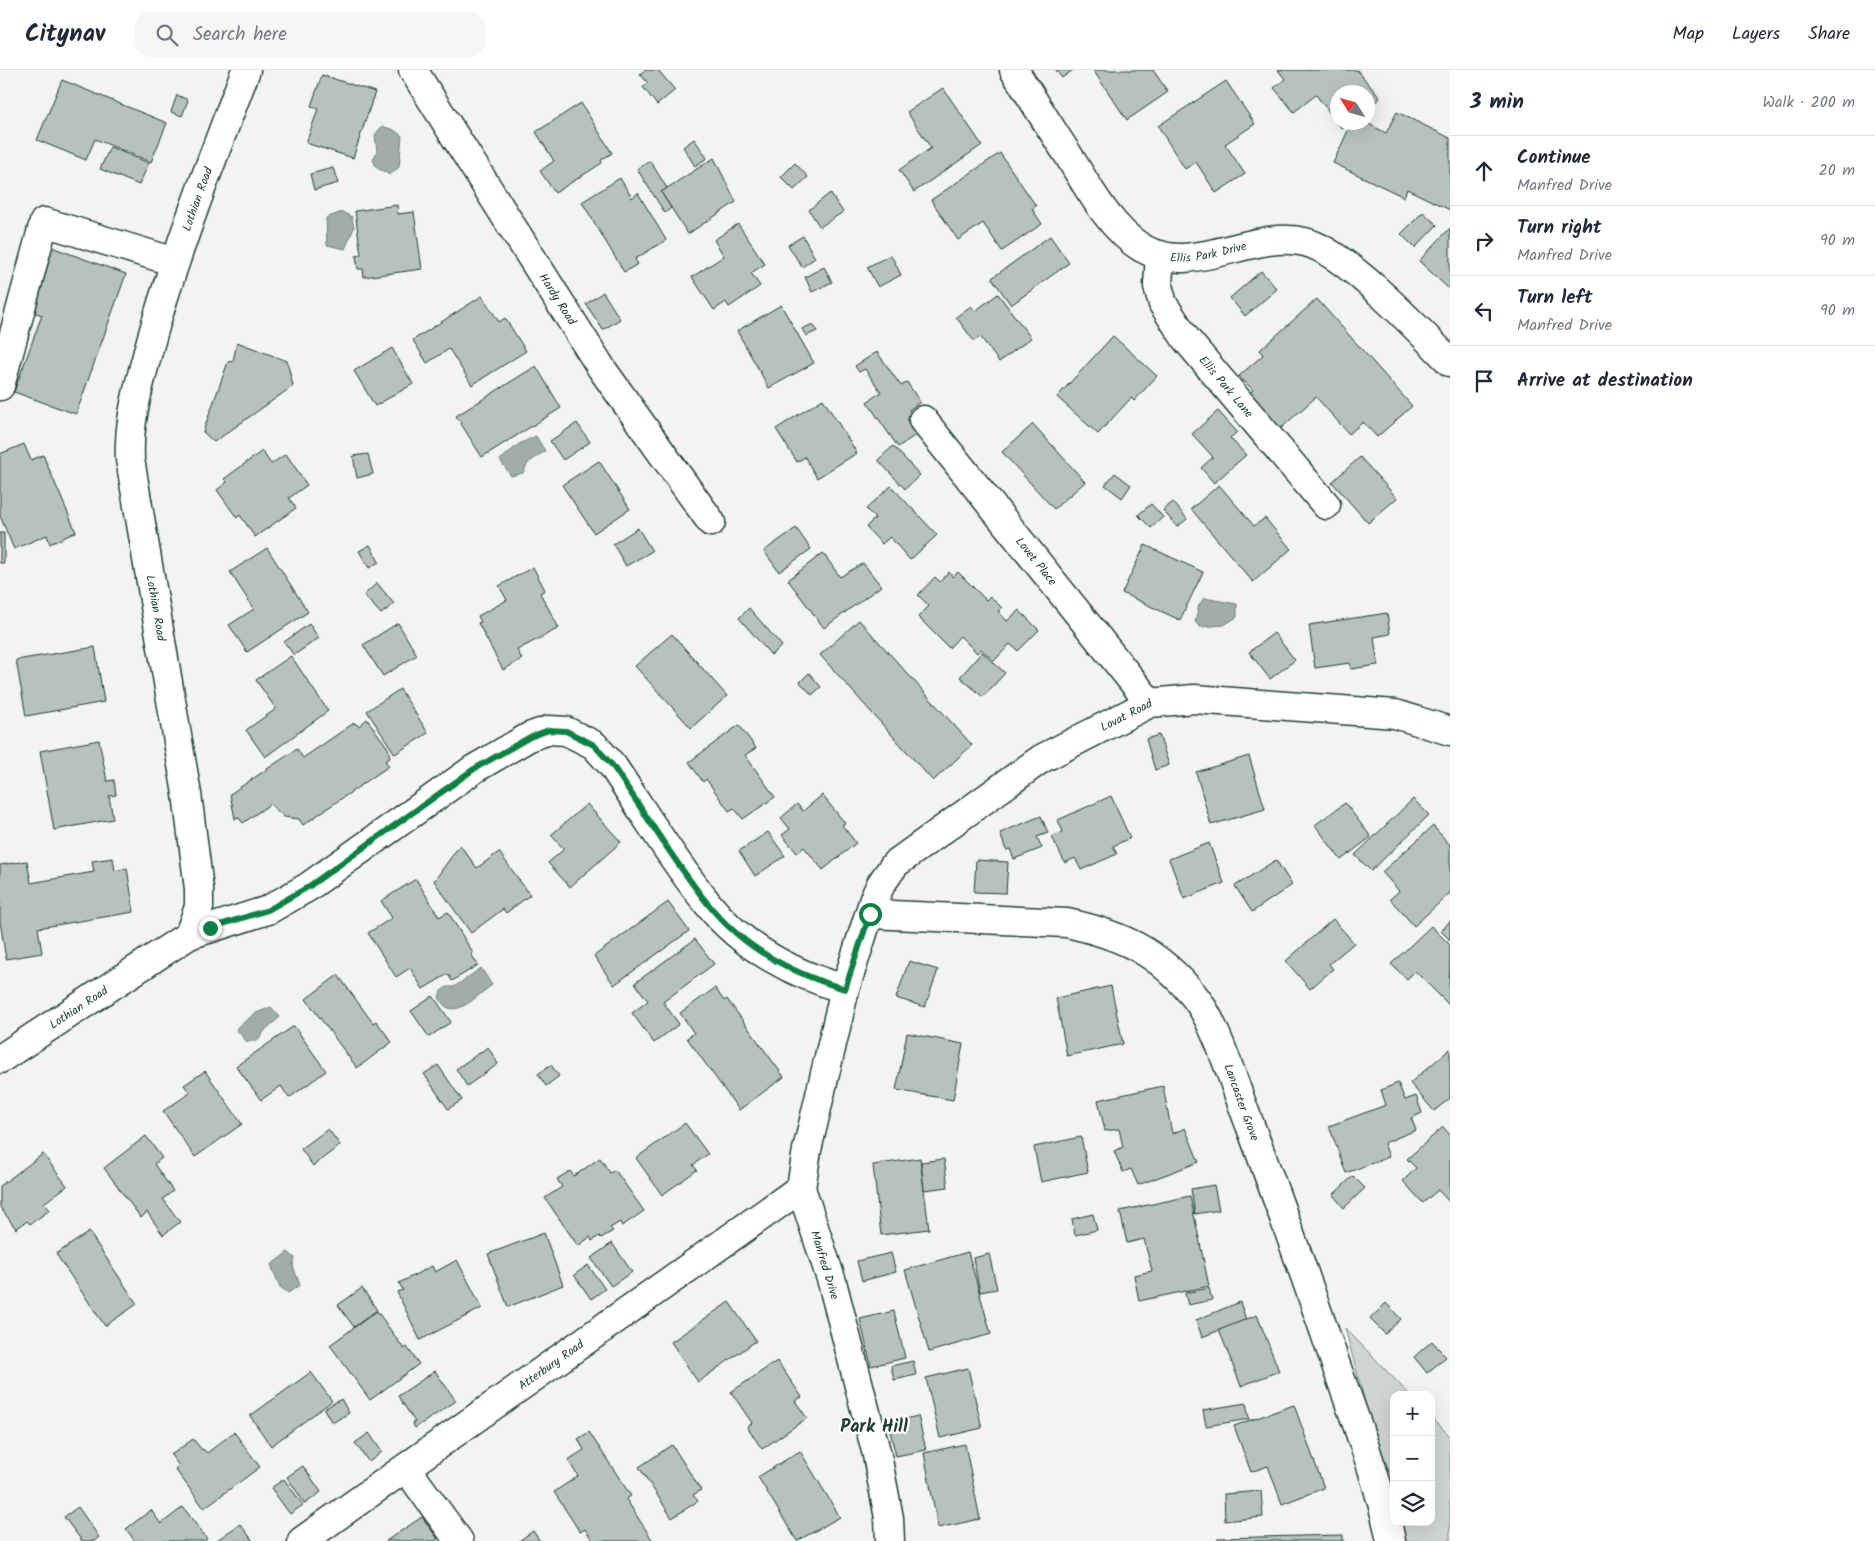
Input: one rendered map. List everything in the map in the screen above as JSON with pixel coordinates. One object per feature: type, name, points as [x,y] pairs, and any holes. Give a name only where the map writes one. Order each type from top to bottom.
[{"type":"street","name":"Lothian Road","points":[[0,1059],[189,935],[199,907],[200,889],[187,794],[130,460],[129,434],[136,396],[162,301],[246,70]]},
{"type":"street","name":"Hardy Road","points":[[413,70],[602,369],[711,522]]},
{"type":"street","name":"Ellis Park Drive","points":[[1014,70],[1104,210],[1130,239],[1142,248],[1160,255],[1202,256],[1279,238],[1306,242],[1335,256],[1366,281],[1450,362]]},
{"type":"street","points":[[0,386],[44,222],[175,262]]},
{"type":"street","name":"Ellis Park Lane","points":[[1160,255],[1158,286],[1163,304],[1186,339],[1326,505]]},
{"type":"street","name":"Lovet Place","points":[[923,420],[1150,703]]},
{"type":"street","name":"Lovat Road","points":[[870,914],[881,884],[896,864],[1042,759],[1150,703],[1194,699],[1395,714],[1450,731]]},
{"type":"street","points":[[189,935],[268,910],[308,887],[474,769],[530,737],[549,730],[566,731],[594,745],[612,765],[708,904],[729,926],[764,954],[790,969],[814,980],[845,989]]},
{"type":"street","name":"Manfred Drive","points":[[870,914],[845,989],[807,1150],[801,1188],[832,1282],[877,1455],[889,1518],[890,1541]]},
{"type":"street","name":"Lancaster Grove","points":[[870,914],[1067,923],[1093,929],[1140,947],[1159,960],[1196,999],[1211,1025],[1307,1279],[1382,1497],[1391,1541]]},
{"type":"street","name":"Atterbury Road","points":[[302,1541],[801,1188]]},
{"type":"street","points":[[406,1468],[459,1541]]},
{"type":"shaded area","points":[[382,126],[394,130],[402,136],[399,167],[390,175],[377,168],[373,160],[377,151],[375,135]]},
{"type":"shaded area","points":[[342,212],[352,217],[354,228],[345,249],[327,245],[326,218]]},
{"type":"shaded area","points":[[536,436],[545,451],[528,463],[523,473],[511,476],[500,460],[519,444]]},
{"type":"shaded area","points":[[1204,598],[1237,604],[1237,617],[1224,625],[1200,627],[1195,622],[1199,605]]},
{"type":"shaded area","points":[[481,968],[492,985],[464,1006],[450,1008],[444,1005],[439,997],[441,991],[447,987],[454,987]]},
{"type":"shaded area","points":[[271,1007],[280,1017],[266,1029],[258,1040],[247,1042],[236,1029],[254,1014]]},
{"type":"shaded area","points":[[288,1252],[295,1258],[293,1266],[300,1285],[288,1293],[280,1287],[271,1265]]},
{"type":"shaded area","points":[[1345,1328],[1406,1391],[1390,1391],[1390,1495]]},
{"type":"shaded area","points":[[1435,1421],[1450,1436],[1450,1541],[1400,1541],[1398,1526],[1435,1526]]},
{"type":"building","points":[[645,70],[658,70],[675,90],[657,105],[643,87],[648,83],[640,74]]},
{"type":"building","points":[[1056,70],[1073,70],[1062,78]]},
{"type":"building","points":[[1093,70],[1153,70],[1168,92],[1127,120]]},
{"type":"building","points":[[1278,70],[1357,70],[1369,85],[1330,85],[1330,113],[1316,95],[1294,112],[1274,88],[1285,79]]},
{"type":"building","points":[[322,75],[375,92],[353,158],[306,143],[318,109],[311,106]]},
{"type":"building","points":[[62,80],[167,123],[151,162],[95,139],[86,160],[37,140]]},
{"type":"building","points":[[1226,81],[1255,124],[1225,144],[1245,174],[1216,193],[1196,162],[1185,169],[1158,126]]},
{"type":"building","points":[[943,88],[982,145],[914,192],[899,170],[931,148],[907,112]]},
{"type":"building","points":[[1375,92],[1380,98],[1375,102]]},
{"type":"building","points":[[177,95],[188,100],[182,116],[171,112]]},
{"type":"building","points":[[581,103],[612,153],[601,160],[602,163],[555,193],[540,171],[554,161],[536,132]]},
{"type":"building","points":[[1397,112],[1450,138],[1450,210],[1407,189],[1404,197],[1333,163],[1348,130],[1375,130],[1375,127],[1386,133]]},
{"type":"building","points":[[694,139],[707,158],[695,166],[683,147]]},
{"type":"building","points":[[110,147],[149,163],[139,185],[100,169]]},
{"type":"building","points":[[1000,153],[1036,206],[1032,209],[1042,224],[1002,251],[983,223],[958,240],[931,200]]},
{"type":"building","points":[[714,158],[736,202],[688,234],[661,192]]},
{"type":"building","points":[[650,161],[667,188],[661,192],[671,208],[665,213],[637,169]]},
{"type":"building","points":[[795,163],[808,177],[794,190],[781,177]]},
{"type":"building","points":[[333,168],[338,183],[314,190],[310,174]]},
{"type":"building","points":[[620,178],[632,198],[638,193],[666,240],[635,259],[638,264],[624,272],[582,202]]},
{"type":"building","points":[[830,193],[843,212],[820,227],[809,210]]},
{"type":"building","points":[[397,205],[398,214],[414,212],[422,269],[364,277],[363,269],[358,269],[356,256],[361,255],[355,211]]},
{"type":"building","points":[[1423,212],[1437,225],[1415,248],[1401,234]]},
{"type":"building","points":[[738,224],[765,264],[751,273],[760,286],[729,307],[726,302],[714,310],[692,277],[724,256],[714,240]]},
{"type":"building","points":[[1450,228],[1450,290],[1419,261]]},
{"type":"building","points":[[803,236],[815,258],[802,267],[788,245]]},
{"type":"building","points":[[1050,236],[1069,263],[1011,305],[992,278]]},
{"type":"building","points":[[51,247],[126,274],[76,414],[14,392],[42,315],[28,310]]},
{"type":"building","points":[[891,255],[901,275],[878,287],[867,267]]},
{"type":"building","points":[[824,267],[832,282],[812,292],[805,277]]},
{"type":"building","points":[[1261,271],[1277,289],[1245,316],[1230,298]]},
{"type":"building","points":[[603,292],[620,319],[603,330],[586,304]]},
{"type":"building","points":[[998,294],[1031,338],[999,362],[980,336],[974,341],[956,317],[971,306],[975,311]]},
{"type":"building","points":[[482,296],[499,322],[505,318],[526,351],[472,385],[449,349],[427,363],[413,340]]},
{"type":"building","points":[[1317,299],[1412,406],[1377,437],[1363,422],[1349,434],[1316,397],[1280,429],[1249,394],[1253,390],[1239,376],[1263,355],[1260,350]]},
{"type":"building","points":[[781,305],[814,363],[769,388],[737,331]]},
{"type":"building","points":[[813,324],[817,331],[806,336],[802,329]]},
{"type":"building","points":[[1113,336],[1157,376],[1134,401],[1131,398],[1098,434],[1057,397]]},
{"type":"building","points":[[237,342],[287,361],[293,386],[214,442],[203,432],[228,362],[233,361]]},
{"type":"building","points":[[392,348],[413,384],[375,406],[354,371]]},
{"type":"building","points":[[877,352],[901,386],[907,382],[920,402],[909,410],[923,430],[898,447],[867,402],[881,392],[865,369],[859,372],[855,366]]},
{"type":"building","points":[[536,366],[561,408],[482,457],[456,416]]},
{"type":"building","points":[[823,399],[857,453],[817,478],[805,457],[797,462],[776,429]]},
{"type":"building","points":[[1218,411],[1237,432],[1230,438],[1246,455],[1214,483],[1201,468],[1213,457],[1192,434]]},
{"type":"building","points":[[577,423],[590,442],[563,460],[550,441]]},
{"type":"building","points":[[1033,424],[1085,482],[1054,509],[1002,452]]},
{"type":"building","points":[[24,444],[31,460],[43,455],[76,532],[50,544],[47,535],[14,549],[0,516],[0,454]]},
{"type":"building","points":[[893,446],[920,475],[905,489],[878,460]]},
{"type":"building","points":[[262,451],[271,464],[286,454],[307,485],[289,498],[296,508],[255,537],[240,515],[237,518],[217,490],[227,482],[224,479]]},
{"type":"building","points":[[368,454],[373,474],[357,478],[353,456]]},
{"type":"building","points":[[1360,457],[1397,498],[1368,523],[1332,482]]},
{"type":"building","points":[[599,461],[630,509],[594,533],[562,485]]},
{"type":"building","points":[[1115,473],[1131,485],[1122,498],[1105,485]]},
{"type":"building","points":[[1219,485],[1254,526],[1265,518],[1291,549],[1253,582],[1191,509]]},
{"type":"building","points":[[891,486],[937,535],[910,560],[890,537],[882,544],[866,527],[875,518],[866,509]]},
{"type":"building","points":[[1173,502],[1187,519],[1177,527],[1163,510]]},
{"type":"building","points":[[1151,504],[1163,517],[1151,528],[1138,515]]},
{"type":"building","points":[[638,528],[652,551],[626,566],[613,544]]},
{"type":"building","points":[[796,528],[811,549],[779,572],[764,551]]},
{"type":"building","points":[[0,533],[4,533],[4,563],[0,563]]},
{"type":"building","points":[[370,545],[379,562],[369,568],[359,551]]},
{"type":"building","points":[[1145,545],[1203,572],[1180,620],[1122,593]]},
{"type":"building","points":[[267,548],[308,612],[247,652],[229,625],[254,609],[230,572]]},
{"type":"building","points":[[823,553],[840,577],[863,563],[881,586],[824,628],[788,580]]},
{"type":"building","points":[[533,567],[545,590],[540,593],[559,628],[517,650],[522,659],[503,670],[478,623],[481,622],[478,616],[507,600],[499,586]]},
{"type":"building","points":[[949,572],[953,577],[958,572],[986,600],[990,596],[1002,608],[998,611],[1007,621],[1019,610],[1039,630],[1018,651],[1010,644],[994,661],[981,649],[977,653],[960,636],[949,648],[918,617],[929,606],[918,595],[935,577],[940,582]]},
{"type":"building","points":[[377,583],[394,604],[381,614],[364,595]]},
{"type":"building","points":[[749,608],[782,646],[771,655],[739,618]]},
{"type":"building","points":[[1387,613],[1390,634],[1374,637],[1378,665],[1351,669],[1350,663],[1315,668],[1309,625]]},
{"type":"building","points":[[859,620],[972,745],[933,781],[820,655]]},
{"type":"building","points":[[398,623],[417,655],[383,676],[363,645]]},
{"type":"building","points":[[309,624],[319,638],[294,655],[284,642]]},
{"type":"building","points":[[1274,633],[1295,660],[1270,679],[1249,652]]},
{"type":"building","points":[[672,634],[727,696],[691,728],[635,666]]},
{"type":"building","points":[[95,647],[104,702],[26,716],[16,660]]},
{"type":"building","points":[[982,652],[1005,673],[983,697],[960,677]]},
{"type":"building","points":[[291,656],[328,711],[265,757],[246,730],[276,709],[256,680]]},
{"type":"building","points":[[809,673],[821,687],[812,695],[800,682]]},
{"type":"building","points":[[400,689],[428,733],[395,754],[367,711]]},
{"type":"building","points":[[367,719],[388,748],[390,758],[385,761],[389,766],[303,825],[299,819],[284,817],[270,804],[243,823],[239,818],[235,819],[230,794],[297,749],[303,758],[354,723],[359,726]]},
{"type":"building","points":[[739,725],[756,748],[745,755],[775,797],[743,819],[734,808],[729,811],[706,779],[703,782],[689,762]]},
{"type":"building","points":[[1159,735],[1169,765],[1155,770],[1146,739]]},
{"type":"building","points":[[99,740],[107,781],[114,780],[116,795],[109,796],[113,819],[54,830],[40,751]]},
{"type":"building","points":[[1249,756],[1265,809],[1211,825],[1196,772]]},
{"type":"building","points":[[822,795],[845,823],[842,825],[856,843],[823,870],[804,847],[797,853],[782,835],[790,829],[781,818],[797,804],[803,811]]},
{"type":"building","points":[[1111,796],[1130,838],[1113,846],[1117,854],[1081,870],[1075,858],[1065,863],[1052,837],[1063,832],[1058,820]]},
{"type":"building","points":[[1413,799],[1429,815],[1371,871],[1355,855]]},
{"type":"building","points":[[1345,803],[1371,837],[1341,860],[1315,825]]},
{"type":"building","points":[[587,804],[621,842],[570,887],[548,863],[564,849],[551,835]]},
{"type":"building","points":[[1041,816],[1048,833],[1037,837],[1042,848],[1014,859],[1010,849],[1006,850],[1000,833]]},
{"type":"building","points":[[1433,826],[1450,845],[1450,893],[1414,926],[1390,899],[1399,891],[1382,872]]},
{"type":"building","points":[[768,832],[785,856],[755,876],[739,851]]},
{"type":"building","points":[[1209,843],[1224,883],[1184,899],[1169,859]]},
{"type":"building","points":[[460,845],[477,868],[499,852],[530,895],[506,913],[503,909],[471,933],[434,881]]},
{"type":"building","points":[[113,858],[115,871],[127,868],[134,912],[38,928],[42,953],[6,959],[0,921],[0,865],[27,861],[31,883],[94,872],[92,861]]},
{"type":"building","points":[[976,860],[1008,862],[1006,893],[974,892]]},
{"type":"building","points":[[1276,860],[1292,885],[1252,912],[1235,886]]},
{"type":"building","points":[[416,879],[439,917],[448,912],[473,953],[471,954],[478,965],[452,981],[448,974],[423,989],[410,968],[396,977],[368,933],[392,918],[381,901]]},
{"type":"building","points":[[668,902],[689,931],[614,985],[594,956]]},
{"type":"building","points":[[1333,919],[1354,943],[1329,964],[1333,969],[1310,989],[1286,961]]},
{"type":"building","points":[[1450,921],[1450,940],[1441,931]]},
{"type":"building","points":[[1431,926],[1450,945],[1449,1005],[1415,971],[1407,979],[1391,964]]},
{"type":"building","points":[[695,939],[714,964],[663,1002],[679,1024],[654,1043],[632,1013],[648,1001],[635,983]]},
{"type":"building","points":[[909,961],[938,970],[925,1007],[896,998]]},
{"type":"building","points":[[338,975],[373,1023],[376,1021],[392,1042],[357,1068],[306,999]]},
{"type":"building","points":[[1111,986],[1123,1044],[1067,1056],[1056,998]]},
{"type":"building","points":[[715,988],[724,1001],[727,999],[784,1077],[739,1110],[687,1038],[694,1033],[680,1013]]},
{"type":"building","points":[[433,996],[451,1022],[429,1037],[411,1011]]},
{"type":"building","points":[[294,1026],[326,1071],[289,1098],[281,1086],[261,1100],[236,1066]]},
{"type":"building","points":[[907,1033],[963,1044],[953,1100],[896,1090]]},
{"type":"building","points":[[488,1047],[498,1064],[467,1086],[456,1069]]},
{"type":"building","points":[[1450,1049],[1450,1098],[1434,1111],[1410,1083]]},
{"type":"building","points":[[438,1065],[462,1100],[448,1109],[424,1074]]},
{"type":"building","points":[[551,1065],[559,1076],[546,1086],[538,1074]]},
{"type":"building","points":[[205,1071],[242,1124],[195,1157],[163,1111],[190,1093],[184,1085]]},
{"type":"building","points":[[1398,1083],[1405,1100],[1416,1096],[1422,1113],[1411,1118],[1416,1130],[1384,1143],[1389,1157],[1346,1173],[1329,1126],[1386,1105],[1381,1090]]},
{"type":"building","points":[[1163,1086],[1172,1134],[1185,1128],[1199,1162],[1138,1185],[1131,1169],[1123,1172],[1114,1151],[1123,1147],[1119,1129],[1105,1131],[1098,1100]]},
{"type":"building","points":[[685,1123],[708,1154],[693,1165],[697,1170],[662,1195],[636,1158]]},
{"type":"building","points":[[1443,1127],[1450,1135],[1450,1203],[1438,1190],[1423,1203],[1403,1181],[1416,1168],[1407,1159]]},
{"type":"building","points":[[328,1129],[340,1145],[313,1166],[301,1149]]},
{"type":"building","points":[[146,1136],[162,1158],[154,1164],[173,1191],[163,1199],[180,1222],[163,1235],[147,1212],[141,1218],[104,1168]]},
{"type":"building","points":[[1081,1137],[1088,1172],[1041,1182],[1034,1147]]},
{"type":"building","points":[[43,1154],[67,1186],[44,1203],[50,1210],[30,1224],[27,1221],[16,1229],[0,1207],[0,1186]]},
{"type":"building","points":[[600,1158],[610,1173],[615,1170],[644,1211],[622,1226],[620,1222],[610,1228],[613,1231],[601,1238],[599,1236],[592,1241],[590,1237],[578,1246],[545,1198],[562,1187],[557,1179],[570,1171],[574,1176]]},
{"type":"building","points":[[920,1158],[929,1229],[881,1235],[873,1165]]},
{"type":"building","points":[[944,1159],[948,1187],[924,1190],[921,1162]]},
{"type":"building","points":[[1353,1176],[1365,1188],[1344,1208],[1333,1195]]},
{"type":"building","points":[[1214,1185],[1219,1210],[1195,1214],[1191,1189]]},
{"type":"building","points":[[1190,1196],[1209,1286],[1139,1301],[1134,1275],[1152,1271],[1144,1239],[1127,1243],[1120,1211]]},
{"type":"building","points":[[1093,1214],[1097,1230],[1075,1235],[1072,1219]]},
{"type":"building","points":[[89,1232],[137,1304],[105,1326],[56,1254]]},
{"type":"building","points":[[544,1233],[563,1285],[508,1307],[488,1254]]},
{"type":"building","points":[[612,1243],[632,1272],[611,1286],[591,1258]]},
{"type":"building","points":[[968,1252],[991,1334],[929,1352],[905,1270]]},
{"type":"building","points":[[891,1253],[896,1272],[862,1281],[857,1261]]},
{"type":"building","points":[[989,1254],[997,1289],[980,1292],[973,1258]]},
{"type":"building","points":[[457,1260],[482,1308],[420,1340],[397,1292],[403,1290],[399,1283],[432,1266],[435,1272]]},
{"type":"building","points":[[588,1265],[605,1289],[591,1299],[574,1275]]},
{"type":"building","points":[[362,1288],[377,1310],[354,1327],[338,1305]]},
{"type":"building","points":[[1209,1288],[1212,1300],[1188,1305],[1185,1293]]},
{"type":"building","points":[[729,1302],[756,1341],[698,1382],[671,1342]]},
{"type":"building","points":[[1240,1302],[1246,1320],[1202,1337],[1196,1320]]},
{"type":"building","points":[[1386,1303],[1401,1319],[1385,1334],[1370,1319]]},
{"type":"building","points":[[377,1311],[404,1349],[407,1347],[419,1364],[370,1400],[330,1345]]},
{"type":"building","points":[[894,1311],[905,1358],[871,1366],[860,1319]]},
{"type":"building","points":[[1257,1315],[1279,1371],[1241,1386],[1219,1330]]},
{"type":"building","points":[[1432,1341],[1446,1357],[1427,1373],[1414,1357]]},
{"type":"building","points":[[777,1361],[802,1397],[795,1401],[807,1418],[762,1449],[747,1427],[752,1423],[731,1392]]},
{"type":"building","points":[[913,1361],[916,1375],[894,1380],[891,1366]]},
{"type":"building","points":[[968,1368],[982,1428],[940,1438],[926,1378]]},
{"type":"building","points":[[435,1371],[456,1401],[415,1428],[412,1423],[415,1422],[398,1396]]},
{"type":"building","points":[[311,1372],[332,1401],[271,1446],[250,1416]]},
{"type":"building","points":[[341,1399],[349,1413],[332,1423],[324,1409]]},
{"type":"building","points":[[1246,1403],[1249,1419],[1206,1426],[1203,1410]]},
{"type":"building","points":[[1294,1405],[1324,1488],[1282,1504],[1268,1466],[1251,1472],[1234,1426]]},
{"type":"building","points":[[918,1416],[926,1450],[896,1456],[888,1423]]},
{"type":"building","points":[[234,1432],[260,1467],[204,1508],[175,1469],[179,1466],[171,1455],[193,1439],[207,1453]]},
{"type":"building","points":[[589,1432],[631,1496],[626,1499],[653,1541],[593,1541],[585,1529],[580,1532],[554,1492],[578,1476],[568,1460],[584,1450],[578,1439]]},
{"type":"building","points":[[369,1433],[382,1452],[369,1462],[355,1443]]},
{"type":"building","points":[[965,1444],[980,1519],[938,1528],[924,1453]]},
{"type":"building","points":[[672,1445],[701,1490],[693,1495],[698,1501],[672,1518],[639,1467]]},
{"type":"building","points":[[800,1451],[840,1517],[797,1541],[758,1477]]},
{"type":"building","points":[[303,1466],[321,1492],[305,1504],[287,1477]]},
{"type":"building","points":[[284,1479],[303,1505],[290,1514],[271,1488]]},
{"type":"building","points":[[1261,1491],[1263,1517],[1225,1521],[1224,1494]]},
{"type":"building","points":[[78,1507],[99,1537],[94,1541],[82,1541],[64,1517]]},
{"type":"building","points":[[183,1507],[207,1539],[205,1541],[135,1541],[126,1529],[151,1510],[161,1524]]},
{"type":"building","points":[[422,1517],[438,1539],[435,1541],[386,1541]]},
{"type":"building","points":[[240,1524],[253,1541],[217,1540]]},
{"type":"building","points":[[533,1531],[540,1541],[519,1541]]},
{"type":"building","points":[[1343,1535],[1343,1540],[1345,1541],[1218,1541],[1218,1538]]},
{"type":"district","name":"Park Hill","points":[[874,1426]]},
{"type":"route","points":[[210,928],[268,910],[308,887],[474,769],[530,737],[549,730],[566,731],[582,737],[594,745],[612,765],[708,904],[729,926],[764,954],[790,969],[814,980],[845,989],[870,914]]}]
